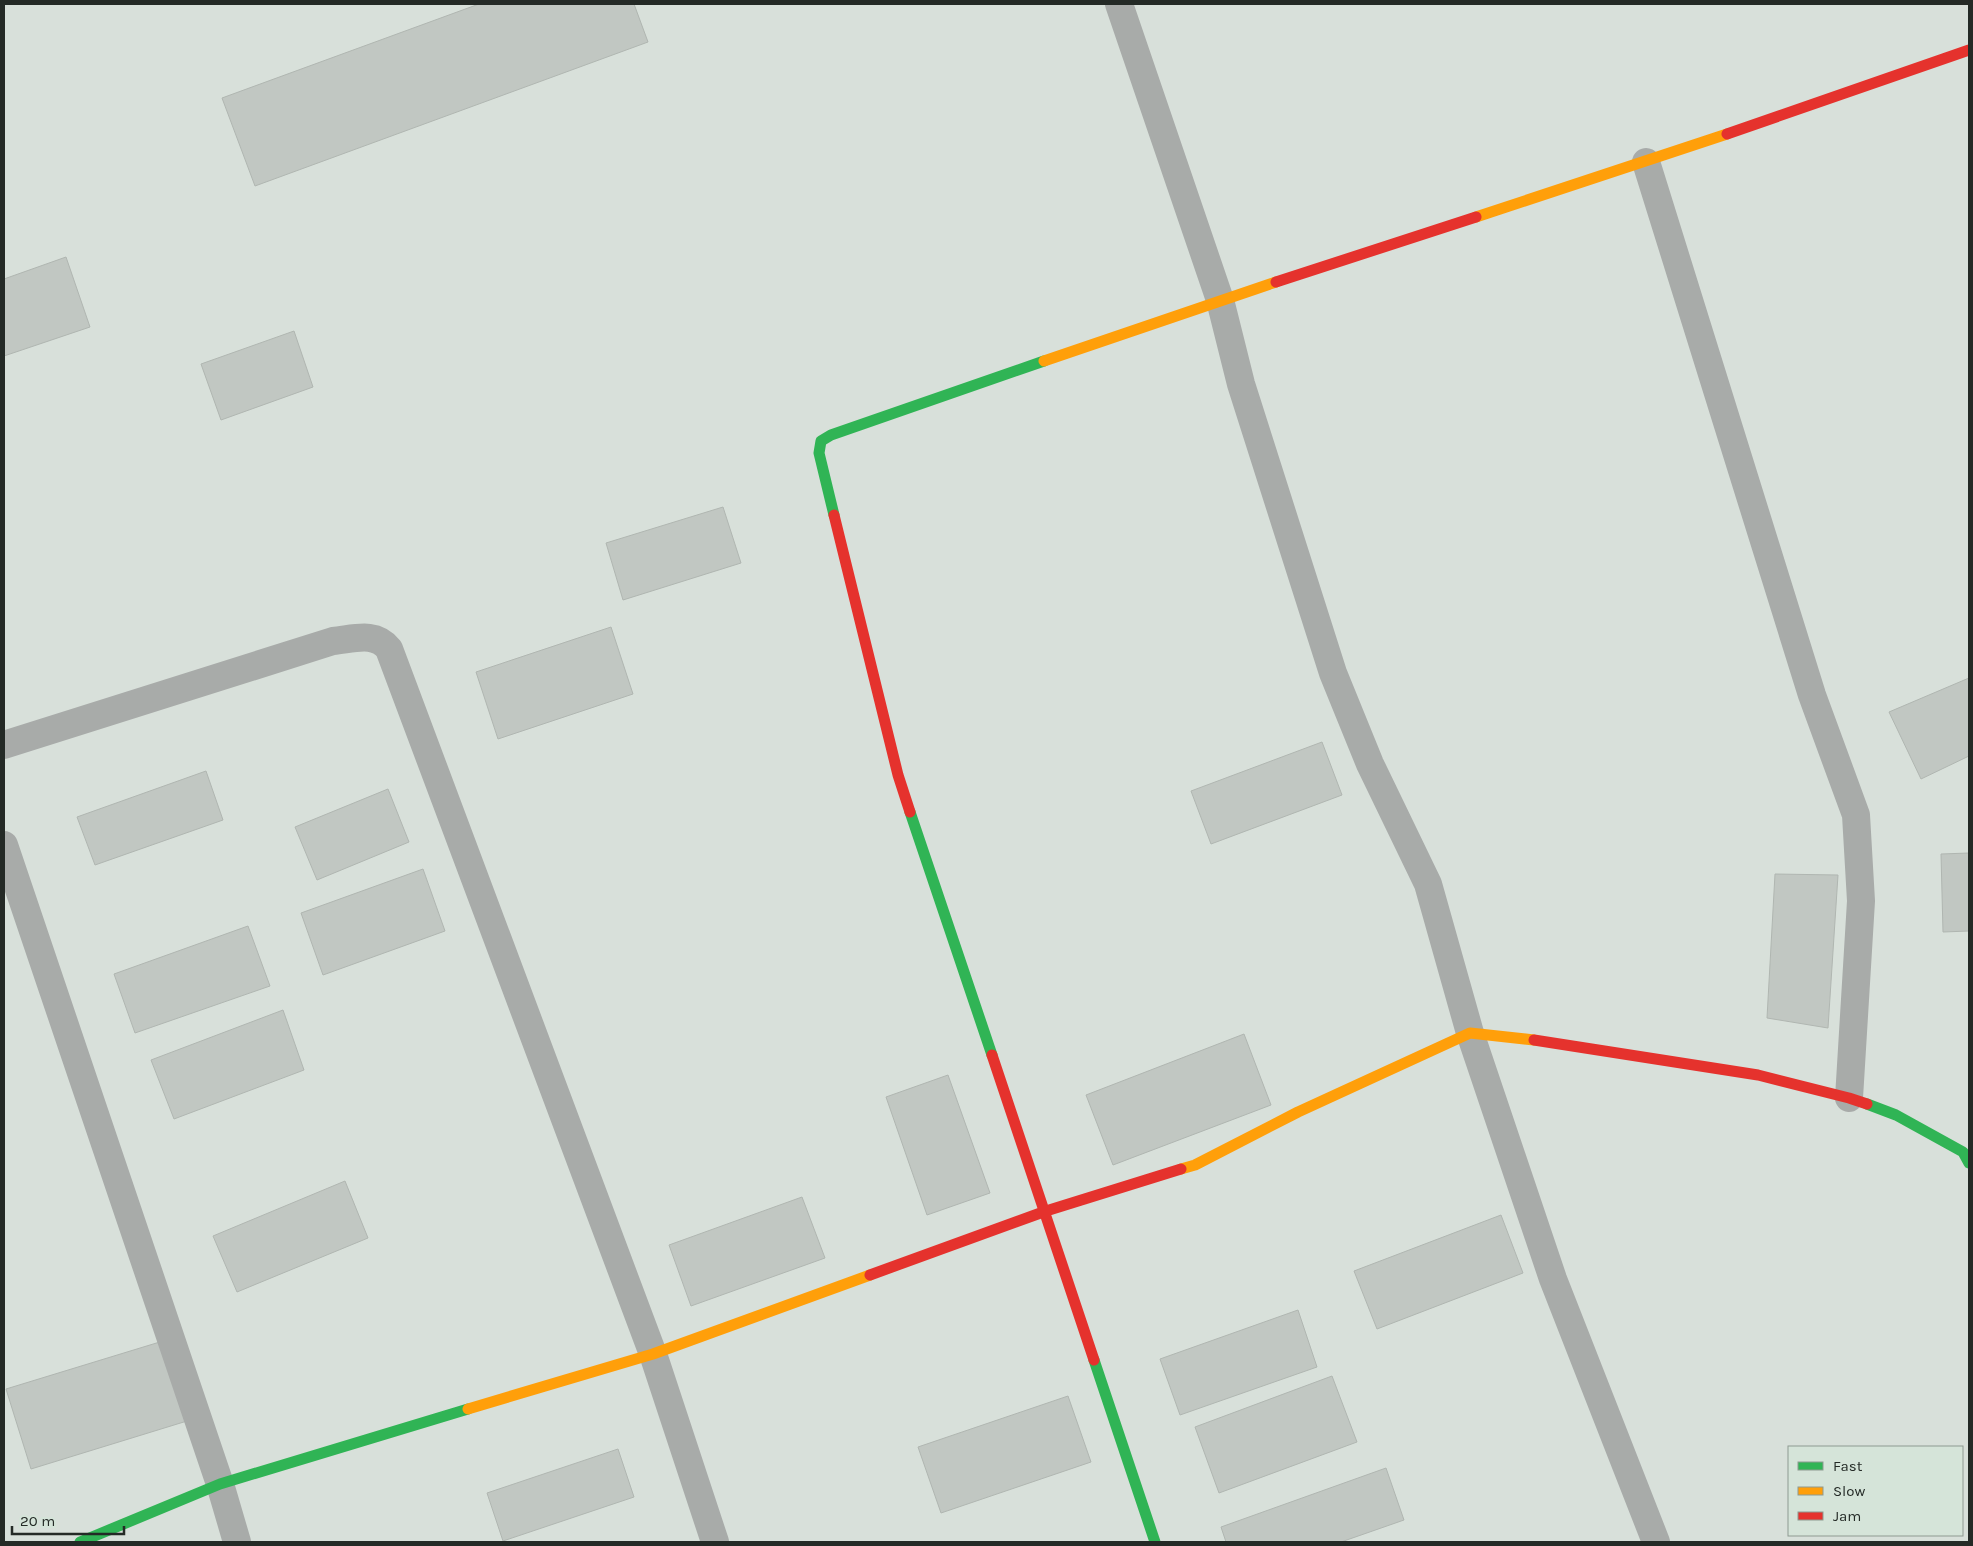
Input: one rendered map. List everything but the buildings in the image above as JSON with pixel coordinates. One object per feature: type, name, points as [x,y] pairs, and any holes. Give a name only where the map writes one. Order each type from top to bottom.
[{"type":"street","points":[[1119,4],[1220,300],[1241,384],[1332,673],[1370,764],[1428,884],[1470,1032],[1553,1279],[1656,1542]]},
{"type":"street","points":[[1155,1542],[898,775],[819,453],[821,441],[831,435],[1220,300],[1646,162],[1969,50]]},
{"type":"street","points":[[1646,162],[1812,695],[1856,815],[1861,901],[1849,1098]]},
{"type":"street","points":[[4,745],[333,641],[374,637],[383,642],[393,658],[653,1354],[715,1542]]},
{"type":"street","points":[[4,845],[220,1484],[236,1542]]},
{"type":"street","points":[[80,1542],[220,1484],[653,1354],[1046,1212],[1195,1165],[1298,1112],[1470,1032],[1522,1038],[1758,1075],[1849,1098],[1896,1115],[1962,1152],[1969,1163]]},
{"type":"traffic: fast","points":[[834,515],[819,453],[821,441],[831,435],[1044,361]]},
{"type":"traffic: fast","points":[[910,812],[992,1055]]},
{"type":"traffic: fast","points":[[1867,1104],[1896,1115],[1963,1152],[1969,1163]]},
{"type":"traffic: fast","points":[[1094,1360],[1155,1542]]},
{"type":"traffic: fast","points":[[80,1542],[220,1484],[468,1409]]},
{"type":"traffic: slow","points":[[1476,217],[1727,134]]},
{"type":"traffic: slow","points":[[1044,361],[1276,282]]},
{"type":"traffic: slow","points":[[1181,1169],[1195,1165],[1298,1112],[1470,1033],[1534,1040]]},
{"type":"traffic: slow","points":[[468,1409],[653,1354],[870,1275]]},
{"type":"traffic: jam","points":[[1727,134],[1969,50]]},
{"type":"traffic: jam","points":[[1276,282],[1476,217]]},
{"type":"traffic: jam","points":[[834,515],[898,775],[910,812]]},
{"type":"traffic: jam","points":[[1534,1040],[1758,1075],[1867,1104]]},
{"type":"traffic: jam","points":[[992,1055],[1094,1360]]},
{"type":"traffic: jam","points":[[870,1275],[1046,1211],[1181,1169]]}]
